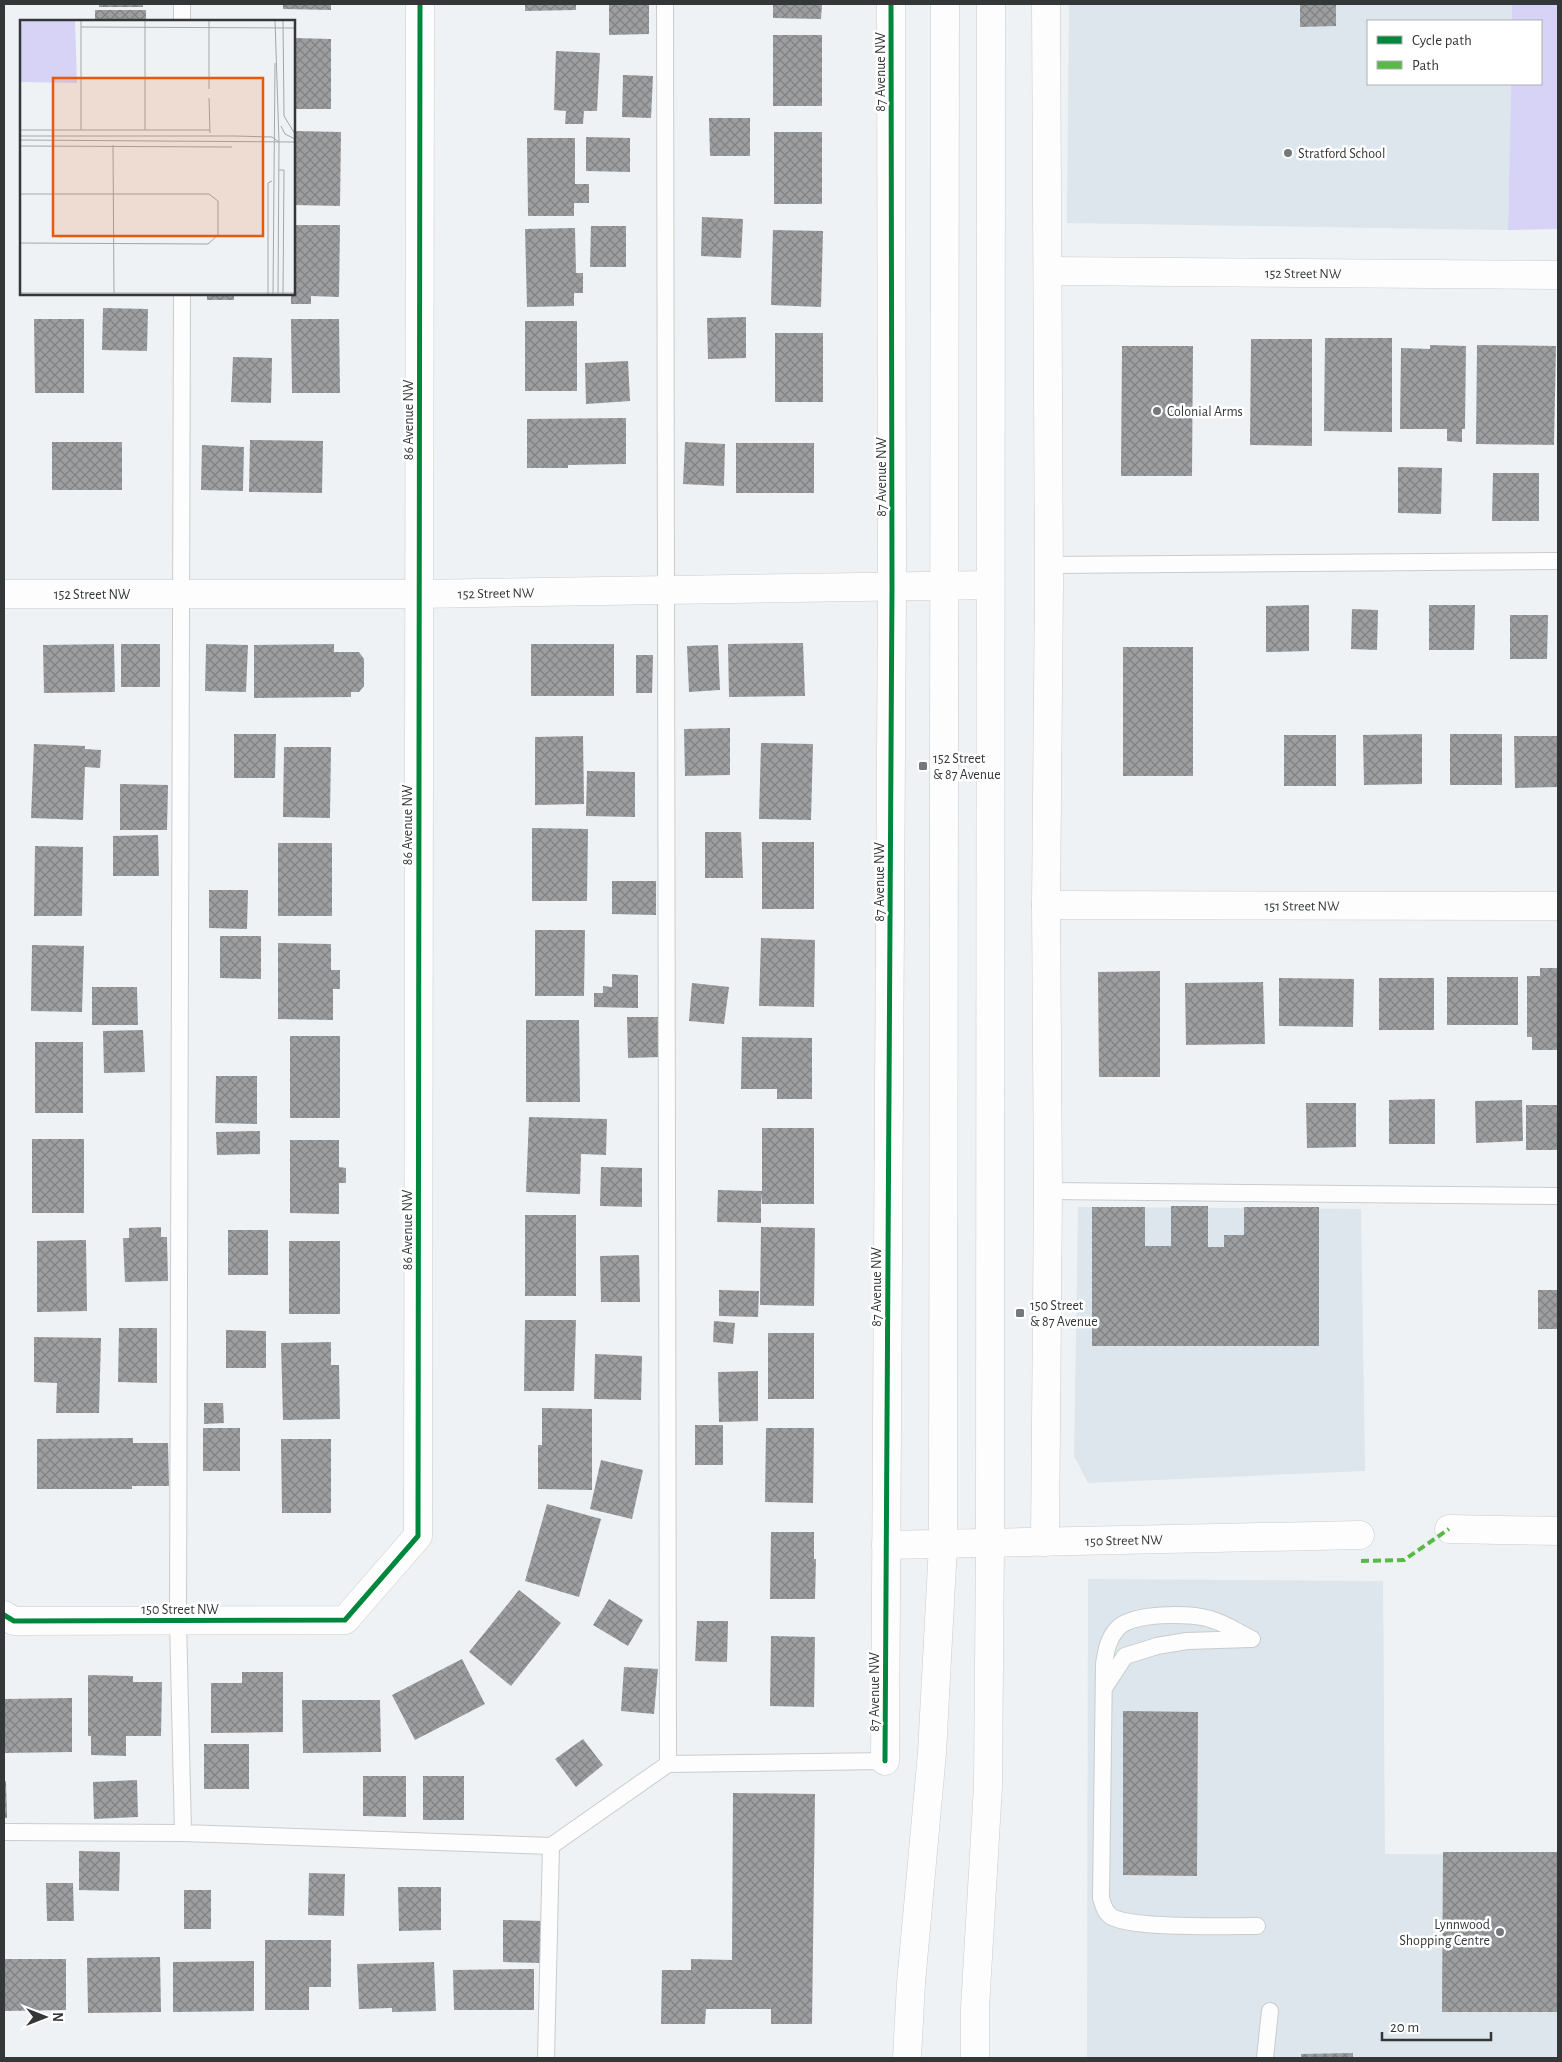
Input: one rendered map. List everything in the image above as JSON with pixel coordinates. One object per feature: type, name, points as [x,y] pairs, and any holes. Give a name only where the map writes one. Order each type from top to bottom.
[{"type":"street","name":"86 Avenue NW","points":[[345,1620],[418,1536],[420,4]]},
{"type":"street","name":"87 Avenue NW","points":[[885,1761],[892,588],[891,4]]},
{"type":"street","points":[[907,2058],[911,1983],[932,1753],[943,1544],[945,4]]},
{"type":"street","points":[[975,2058],[975,2008],[988,1786],[990,1543],[991,4]]},
{"type":"street","points":[[1045,1542],[1048,1191],[1046,905],[1049,565],[1046,4]]},
{"type":"street","name":"152 Street NW","points":[[1048,271],[1558,274]]},
{"type":"street","name":"152 Street NW","points":[[4,594],[419,594],[990,585]]},
{"type":"street","name":"151 Street NW","points":[[1046,905],[1558,906]]},
{"type":"street","points":[[1449,1530],[1558,1531]]},
{"type":"street","name":"150 Street NW","points":[[886,1545],[1360,1535]]},
{"type":"street","name":"150 Street NW","points":[[9,1618],[345,1620]]},
{"type":"lane","points":[[182,4],[182,20]]},
{"type":"lane","points":[[665,4],[668,1764]]},
{"type":"lane","points":[[182,295],[178,1620],[183,1833]]},
{"type":"lane","points":[[1049,565],[1558,560]]},
{"type":"lane","points":[[1048,1191],[1558,1196]]},
{"type":"lane","points":[[1104,1688],[1125,1656],[1157,1646],[1187,1641],[1252,1639],[1213,1619],[1200,1616],[1145,1616],[1118,1627],[1107,1644],[1104,1664],[1101,1898],[1105,1910],[1112,1917],[1123,1920],[1154,1924],[1257,1926]]},
{"type":"lane","points":[[4,1832],[183,1833],[551,1846],[668,1764],[885,1761]]},
{"type":"lane","points":[[546,2058],[551,1846]]},
{"type":"lane","points":[[1265,2058],[1270,2011]]},
{"type":"shaded area","name":"Stratford School","points":[[1069,4],[1512,4],[1512,20],[1367,20],[1367,85],[1511,85],[1508,230],[1067,223]]},
{"type":"shaded area","points":[[1512,4],[1558,4],[1558,229],[1508,230],[1511,85],[1542,85],[1542,20],[1512,20]]},
{"type":"shaded area","points":[[1078,1207],[1361,1209],[1365,1471],[1088,1483],[1074,1456]]},
{"type":"shaded area","points":[[1088,1579],[1383,1581],[1385,1854],[1558,1855],[1558,2058],[1087,2058]]},
{"type":"building","points":[[99,4],[143,4],[143,7],[99,7]]},
{"type":"building","points":[[283,4],[331,4],[331,10],[283,9]]},
{"type":"building","points":[[525,4],[576,4],[576,10],[525,11]]},
{"type":"building","points":[[609,4],[649,4],[649,34],[609,35]]},
{"type":"building","points":[[773,4],[822,4],[821,19],[773,18]]},
{"type":"building","points":[[1300,4],[1336,4],[1336,26],[1300,27]]},
{"type":"building","points":[[95,10],[146,10],[146,20],[95,20]]},
{"type":"building","points":[[773,35],[822,35],[822,106],[773,106]]},
{"type":"building","points":[[295,38],[331,39],[331,109],[295,109]]},
{"type":"building","points":[[556,51],[600,53],[597,111],[584,111],[583,124],[565,124],[566,111],[554,110]]},
{"type":"building","points":[[623,75],[653,76],[651,118],[622,117]]},
{"type":"building","points":[[709,118],[750,118],[750,156],[710,156]]},
{"type":"building","points":[[295,131],[341,132],[340,206],[295,205]]},
{"type":"building","points":[[774,132],[822,132],[822,204],[774,204]]},
{"type":"building","points":[[586,137],[630,138],[630,172],[586,171]]},
{"type":"building","points":[[527,138],[575,138],[575,184],[589,184],[589,203],[574,203],[574,216],[528,216]]},
{"type":"building","points":[[702,217],[743,219],[741,258],[701,256]]},
{"type":"building","points":[[295,225],[340,225],[339,297],[311,296],[311,304],[291,304],[291,295],[295,295]]},
{"type":"building","points":[[591,226],[626,226],[626,267],[590,267]]},
{"type":"building","points":[[575,228],[576,273],[583,273],[583,293],[574,293],[574,306],[527,307],[525,229]]},
{"type":"building","points":[[773,230],[823,231],[821,307],[771,305]]},
{"type":"building","points":[[207,295],[234,295],[234,300],[207,300]]},
{"type":"building","points":[[103,308],[148,309],[147,351],[102,350]]},
{"type":"building","points":[[746,317],[746,358],[708,359],[707,318]]},
{"type":"building","points":[[34,319],[84,319],[84,393],[35,393]]},
{"type":"building","points":[[291,319],[339,319],[340,393],[292,393]]},
{"type":"building","points":[[525,321],[577,321],[577,391],[525,391]]},
{"type":"building","points":[[775,333],[823,333],[823,402],[775,402]]},
{"type":"building","points":[[1325,338],[1392,338],[1392,432],[1324,431]]},
{"type":"building","points":[[1251,339],[1312,339],[1312,446],[1250,445]]},
{"type":"building","points":[[1430,345],[1466,346],[1465,429],[1462,429],[1462,442],[1447,441],[1447,429],[1400,429],[1401,348],[1430,349]]},
{"type":"building","points":[[1477,345],[1556,346],[1554,445],[1476,444]]},
{"type":"building","name":"Colonial Arms","points":[[1122,346],[1193,346],[1192,476],[1121,476]]},
{"type":"building","points":[[233,357],[272,358],[271,403],[231,402]]},
{"type":"building","points":[[628,361],[630,401],[586,404],[585,363]]},
{"type":"building","points":[[626,418],[626,464],[568,465],[568,468],[527,468],[527,419]]},
{"type":"building","points":[[250,440],[323,441],[322,493],[249,492]]},
{"type":"building","points":[[52,442],[122,442],[122,490],[52,490]]},
{"type":"building","points":[[685,442],[725,444],[724,486],[683,484]]},
{"type":"building","points":[[736,443],[814,443],[814,493],[736,493]]},
{"type":"building","points":[[202,445],[244,447],[243,491],[201,490]]},
{"type":"building","points":[[1398,467],[1442,468],[1441,514],[1398,513]]},
{"type":"building","points":[[1493,473],[1539,473],[1539,521],[1492,521]]},
{"type":"building","points":[[1309,605],[1309,651],[1266,652],[1266,606]]},
{"type":"building","points":[[1429,605],[1475,605],[1474,650],[1429,650]]},
{"type":"building","points":[[1352,609],[1378,610],[1377,650],[1351,649]]},
{"type":"building","points":[[1510,615],[1548,615],[1547,659],[1510,659]]},
{"type":"building","points":[[803,643],[805,696],[729,697],[728,644]]},
{"type":"building","points":[[114,644],[115,692],[44,693],[43,645]]},
{"type":"building","points":[[121,644],[160,644],[160,687],[121,687]]},
{"type":"building","points":[[206,644],[248,645],[246,692],[205,691]]},
{"type":"building","points":[[334,644],[334,652],[359,652],[364,659],[364,686],[359,692],[351,692],[351,697],[254,698],[254,645]]},
{"type":"building","points":[[531,644],[614,644],[614,696],[531,696]]},
{"type":"building","points":[[718,645],[720,690],[689,692],[687,646]]},
{"type":"building","points":[[1123,647],[1193,647],[1193,776],[1123,776]]},
{"type":"building","points":[[636,655],[653,655],[652,693],[636,693]]},
{"type":"building","points":[[730,728],[730,775],[685,776],[684,729]]},
{"type":"building","points":[[234,734],[276,734],[275,778],[234,778]]},
{"type":"building","points":[[1422,734],[1422,784],[1364,785],[1363,735]]},
{"type":"building","points":[[1450,734],[1502,734],[1502,785],[1450,785]]},
{"type":"building","points":[[1284,735],[1336,735],[1336,786],[1284,786]]},
{"type":"building","points":[[583,736],[584,804],[535,805],[535,737]]},
{"type":"building","points":[[1514,736],[1558,736],[1558,787],[1515,788]]},
{"type":"building","points":[[761,743],[813,744],[811,820],[759,819]]},
{"type":"building","points":[[34,744],[85,746],[85,749],[101,750],[100,768],[85,767],[83,820],[31,818]]},
{"type":"building","points":[[284,747],[331,747],[330,818],[283,817]]},
{"type":"building","points":[[587,771],[635,772],[635,817],[586,816]]},
{"type":"building","points":[[120,784],[168,785],[167,830],[120,830]]},
{"type":"building","points":[[532,828],[588,829],[587,901],[532,901]]},
{"type":"building","points":[[705,832],[741,832],[743,878],[705,878]]},
{"type":"building","points":[[158,835],[159,876],[113,876],[113,836]]},
{"type":"building","points":[[762,842],[814,842],[814,909],[762,909]]},
{"type":"building","points":[[278,843],[332,843],[332,916],[278,916]]},
{"type":"building","points":[[35,846],[83,847],[82,916],[34,916]]},
{"type":"building","points":[[612,881],[656,881],[656,915],[612,914]]},
{"type":"building","points":[[209,890],[248,890],[247,929],[209,928]]},
{"type":"building","points":[[535,930],[585,930],[584,996],[535,996]]},
{"type":"building","points":[[220,936],[261,936],[261,979],[220,978]]},
{"type":"building","points":[[761,938],[815,940],[814,1007],[759,1006]]},
{"type":"building","points":[[278,943],[331,944],[331,970],[340,970],[340,989],[333,989],[333,1020],[278,1019]]},
{"type":"building","points":[[32,945],[84,946],[82,1012],[31,1011]]},
{"type":"building","points":[[1540,968],[1558,968],[1558,1050],[1532,1050],[1532,1037],[1527,1037],[1527,976],[1540,976]]},
{"type":"building","points":[[1160,971],[1160,1077],[1099,1077],[1098,972]]},
{"type":"building","points":[[612,974],[638,975],[638,1008],[594,1007],[594,993],[603,993],[603,986],[612,987]]},
{"type":"building","points":[[1447,977],[1518,977],[1518,1025],[1447,1025]]},
{"type":"building","points":[[1279,978],[1354,979],[1353,1027],[1279,1026]]},
{"type":"building","points":[[1379,978],[1434,978],[1434,1030],[1379,1030]]},
{"type":"building","points":[[1263,982],[1265,1044],[1186,1045],[1185,983]]},
{"type":"building","points":[[692,983],[729,987],[724,1024],[689,1021]]},
{"type":"building","points":[[92,987],[137,987],[138,1025],[92,1025]]},
{"type":"building","points":[[627,1017],[662,1017],[663,1057],[628,1058]]},
{"type":"building","points":[[526,1020],[579,1020],[580,1102],[526,1102]]},
{"type":"building","points":[[143,1030],[145,1072],[104,1073],[103,1031]]},
{"type":"building","points":[[290,1036],[340,1036],[340,1118],[290,1118]]},
{"type":"building","points":[[742,1037],[812,1038],[812,1099],[777,1099],[777,1089],[741,1089]]},
{"type":"building","points":[[35,1042],[83,1042],[83,1113],[35,1113]]},
{"type":"building","points":[[216,1076],[257,1076],[257,1124],[215,1123]]},
{"type":"building","points":[[1435,1099],[1435,1144],[1389,1144],[1389,1100]]},
{"type":"building","points":[[1522,1100],[1523,1141],[1476,1143],[1475,1101]]},
{"type":"building","points":[[1306,1103],[1356,1103],[1356,1147],[1307,1148]]},
{"type":"building","points":[[1526,1105],[1558,1105],[1558,1150],[1526,1150]]},
{"type":"building","points":[[529,1117],[607,1119],[606,1155],[581,1154],[580,1194],[526,1192]]},
{"type":"building","points":[[762,1128],[814,1128],[814,1204],[762,1204],[761,1193],[761,1223],[717,1222],[718,1190],[762,1191]]},
{"type":"building","points":[[260,1131],[260,1154],[217,1155],[216,1132]]},
{"type":"building","points":[[32,1139],[84,1139],[84,1213],[32,1213]]},
{"type":"building","points":[[290,1140],[339,1140],[339,1167],[346,1168],[346,1183],[339,1183],[339,1214],[290,1213]]},
{"type":"building","points":[[601,1167],[642,1168],[642,1207],[600,1206]]},
{"type":"building","points":[[1171,1206],[1208,1206],[1208,1247],[1224,1247],[1224,1235],[1244,1235],[1244,1207],[1319,1207],[1319,1346],[1092,1346],[1092,1207],[1145,1207],[1145,1246],[1171,1246]]},
{"type":"building","points":[[525,1215],[576,1215],[576,1296],[525,1296]]},
{"type":"building","points":[[161,1227],[161,1237],[167,1237],[168,1281],[125,1282],[123,1238],[129,1238],[129,1228]]},
{"type":"building","points":[[761,1227],[815,1228],[814,1306],[760,1305]]},
{"type":"building","points":[[228,1230],[268,1230],[268,1275],[228,1275]]},
{"type":"building","points":[[86,1240],[87,1311],[37,1312],[37,1241]]},
{"type":"building","points":[[289,1241],[340,1241],[340,1314],[289,1314]]},
{"type":"building","points":[[639,1255],[640,1302],[601,1302],[600,1256]]},
{"type":"building","points":[[719,1290],[759,1291],[758,1317],[719,1316]]},
{"type":"building","points":[[1538,1290],[1558,1290],[1558,1329],[1538,1329]]},
{"type":"building","points":[[525,1320],[576,1320],[574,1391],[524,1391]]},
{"type":"building","points":[[714,1321],[735,1323],[733,1344],[713,1342]]},
{"type":"building","points":[[119,1328],[157,1328],[157,1383],[118,1382]]},
{"type":"building","points":[[226,1330],[266,1331],[266,1368],[226,1368]]},
{"type":"building","points":[[768,1333],[814,1333],[814,1399],[768,1399]]},
{"type":"building","points":[[34,1337],[101,1338],[99,1413],[56,1413],[57,1383],[34,1382]]},
{"type":"building","points":[[331,1342],[331,1365],[339,1365],[340,1419],[283,1420],[281,1343]]},
{"type":"building","points":[[595,1354],[642,1356],[641,1400],[594,1399]]},
{"type":"building","points":[[758,1371],[758,1421],[719,1422],[718,1372]]},
{"type":"building","points":[[204,1403],[223,1403],[224,1423],[204,1424]]},
{"type":"building","points":[[542,1408],[592,1409],[592,1490],[538,1489],[538,1445],[542,1445]]},
{"type":"building","points":[[695,1425],[723,1425],[723,1465],[695,1465]]},
{"type":"building","points":[[203,1428],[240,1428],[240,1471],[203,1471]]},
{"type":"building","points":[[766,1428],[814,1428],[813,1503],[765,1502]]},
{"type":"building","points":[[133,1438],[133,1443],[168,1443],[169,1486],[132,1486],[132,1489],[37,1489],[37,1439]]},
{"type":"building","points":[[281,1439],[331,1439],[331,1513],[282,1513]]},
{"type":"building","points":[[601,1460],[643,1470],[632,1519],[590,1509]]},
{"type":"building","points":[[547,1504],[601,1519],[579,1597],[525,1581]]},
{"type":"building","points":[[771,1532],[814,1532],[814,1559],[816,1559],[815,1599],[770,1599]]},
{"type":"building","points":[[519,1590],[561,1623],[511,1686],[469,1652]]},
{"type":"building","points":[[609,1599],[643,1620],[628,1646],[593,1625]]},
{"type":"building","points":[[697,1621],[728,1621],[727,1662],[695,1661]]},
{"type":"building","points":[[771,1636],[815,1637],[814,1707],[770,1706]]},
{"type":"building","points":[[462,1659],[485,1704],[415,1740],[392,1695]]},
{"type":"building","points":[[624,1667],[658,1669],[654,1714],[621,1711]]},
{"type":"building","points":[[242,1672],[283,1672],[283,1732],[211,1733],[211,1683],[242,1683]]},
{"type":"building","points":[[88,1675],[133,1676],[133,1682],[162,1682],[161,1736],[126,1736],[126,1756],[91,1755],[91,1736],[88,1736]]},
{"type":"building","points":[[72,1698],[72,1752],[4,1753],[4,1699]]},
{"type":"building","points":[[302,1700],[380,1700],[381,1752],[303,1753]]},
{"type":"building","points":[[1123,1711],[1198,1712],[1197,1876],[1123,1875]]},
{"type":"building","points":[[583,1739],[603,1765],[576,1787],[555,1759]]},
{"type":"building","points":[[204,1744],[249,1744],[249,1789],[204,1789]]},
{"type":"building","points":[[363,1776],[406,1776],[406,1817],[363,1816]]},
{"type":"building","points":[[423,1776],[464,1776],[464,1820],[423,1820]]},
{"type":"building","points":[[137,1780],[138,1817],[94,1819],[93,1782]]},
{"type":"building","points":[[4,1781],[6,1781],[7,1818],[4,1818]]},
{"type":"building","points":[[733,1793],[815,1794],[812,2024],[771,2024],[771,2009],[706,2009],[705,2024],[661,2024],[662,1970],[691,1970],[691,1959],[732,1960]]},
{"type":"building","points":[[79,1851],[120,1852],[119,1891],[79,1890]]},
{"type":"building","name":"Lynnwood Shopping Centre","points":[[1443,1852],[1558,1852],[1558,2012],[1442,2012]]},
{"type":"building","points":[[309,1873],[345,1874],[344,1916],[308,1915]]},
{"type":"building","points":[[46,1883],[73,1883],[74,1921],[47,1921]]},
{"type":"building","points":[[398,1887],[441,1887],[441,1930],[399,1931]]},
{"type":"building","points":[[184,1890],[211,1890],[211,1929],[184,1929]]},
{"type":"building","points":[[503,1920],[544,1921],[543,1963],[503,1962]]},
{"type":"building","points":[[265,1940],[331,1940],[331,1987],[309,1987],[309,2010],[265,2010]]},
{"type":"building","points":[[160,1957],[161,2012],[88,2013],[87,1958]]},
{"type":"building","points":[[4,1959],[66,1959],[66,2010],[4,2011]]},
{"type":"building","points":[[254,1961],[254,2011],[173,2012],[173,1962]]},
{"type":"building","points":[[434,1962],[436,2011],[392,2012],[392,2008],[359,2009],[357,1964]]},
{"type":"building","points":[[534,1969],[534,2010],[454,2010],[453,1970]]},
{"type":"building","points":[[1353,2053],[1353,2058],[1301,2058],[1301,2054]]},
{"type":"marked path","points":[[1361,1561],[1404,1560],[1449,1529]]},
{"type":"cycle path","points":[[4,1615],[14,1621],[345,1620],[418,1536],[420,4]]},
{"type":"cycle path","points":[[885,1761],[892,587],[891,4]]},
{"type":"place","name":"Stratford School","points":[[1288,153]]},
{"type":"place","name":"Colonial Arms","points":[[1157,411]]},
{"type":"place","name":"152 Street & 87 Avenue","points":[[923,766]]},
{"type":"place","name":"150 Street & 87 Avenue","points":[[1020,1313]]},
{"type":"place","name":"Lynnwood Shopping Centre","points":[[1500,1932]]}]
